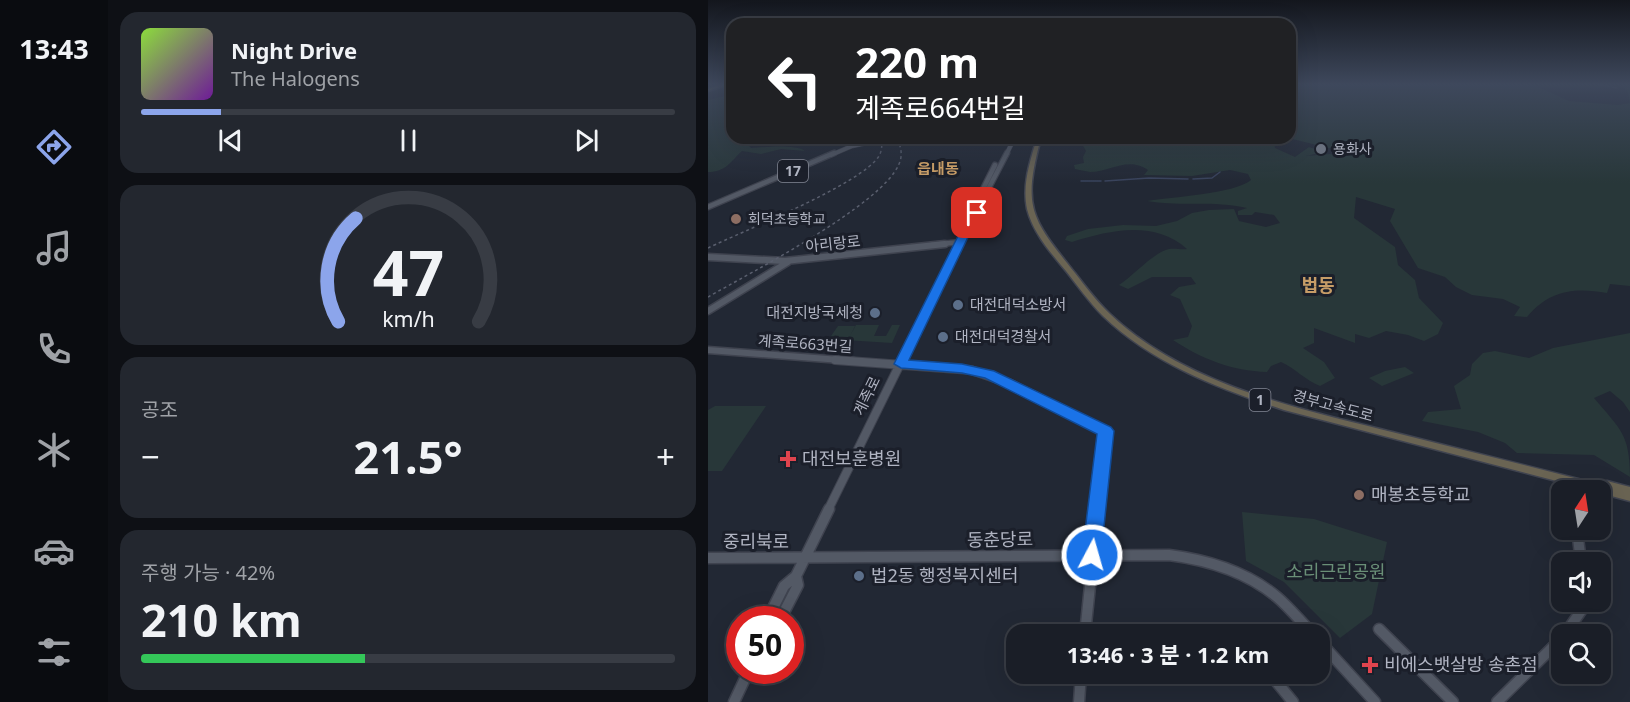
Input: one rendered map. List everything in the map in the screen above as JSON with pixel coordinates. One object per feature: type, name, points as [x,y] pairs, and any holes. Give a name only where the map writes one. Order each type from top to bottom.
[{"type":"highway","name":"경부고속도로","points":[[1039,144],[1029,172],[1027,193],[1027,202],[1037,229],[1092,300],[1113,320],[1179,366],[1242,393],[1297,411],[1630,497]]},
{"type":"highway","name":"경부고속도로","points":[[1040,144],[1031,192],[1032,202],[1044,230],[1096,297],[1132,331],[1182,362],[1219,379],[1298,407],[1630,490]]},
{"type":"main road","name":"17","points":[[708,206],[858,144]]},
{"type":"main road","name":"17","points":[[836,153],[864,144]]},
{"type":"main road","name":"계족로","points":[[774,606],[784,586],[796,576],[966,230],[964,227],[995,165],[1008,144]]},
{"type":"main road","name":"아리랑로","points":[[708,311],[782,262],[960,242]]},
{"type":"main road","points":[[708,257],[782,262]]},
{"type":"main road","name":"계족로663번길","points":[[708,350],[962,369],[989,375],[1106,431],[1092,555]]},
{"type":"main road","points":[[885,363],[894,377]]},
{"type":"main road","points":[[1086,624],[1092,555]]},
{"type":"main road","name":"동춘당로","points":[[805,558],[1168,555],[1200,559],[1228,567],[1248,577],[1276,597],[1303,624]]},
{"type":"main road","name":"중리북로","points":[[708,558],[805,558]]},
{"type":"main road","name":"계족로","points":[[787,606],[798,585],[796,576]]},
{"type":"main road","points":[[1379,629],[1453,702]]},
{"type":"main road","points":[[1497,702],[1551,649]]},
{"type":"main road","points":[[1330,653],[1375,702]]},
{"type":"main road","points":[[734,702],[743,684]]},
{"type":"main road","points":[[1079,702],[1080,684]]},
{"type":"main road","points":[[1278,684],[1293,702]]},
{"type":"green space","points":[[708,117],[726,117],[726,144],[755,144],[749,146],[751,148],[787,147],[805,151],[781,149],[761,154],[742,151],[724,168],[708,172]]},
{"type":"green space","points":[[1296,117],[1630,117],[1630,286],[1610,284],[1607,293],[1584,290],[1563,293],[1544,301],[1527,317],[1514,316],[1520,307],[1503,299],[1472,295],[1456,287],[1445,277],[1418,268],[1390,221],[1395,209],[1356,197],[1354,218],[1395,247],[1398,265],[1415,280],[1419,298],[1443,323],[1438,334],[1424,341],[1386,331],[1369,338],[1355,334],[1355,343],[1314,328],[1314,343],[1303,348],[1324,362],[1335,378],[1320,386],[1281,362],[1271,366],[1267,372],[1242,369],[1206,358],[1173,340],[1188,337],[1192,326],[1180,299],[1170,295],[1179,287],[1196,284],[1191,277],[1152,277],[1128,289],[1119,285],[1163,251],[1187,249],[1174,240],[1161,234],[1132,230],[1102,234],[1072,242],[1065,240],[1067,236],[1088,229],[1123,225],[1156,226],[1177,221],[1192,213],[1209,210],[1234,209],[1239,221],[1266,227],[1280,223],[1274,215],[1255,212],[1252,215],[1238,215],[1238,211],[1247,208],[1235,206],[1147,201],[1231,189],[1251,180],[1248,174],[1230,170],[1192,176],[1144,175],[1148,170],[1133,164],[1090,172],[1075,169],[1074,165],[1084,163],[1083,157],[1086,151],[1082,144],[1275,144],[1275,148],[1295,157],[1309,147],[1324,152],[1306,156],[1330,154],[1342,157],[1353,154],[1345,147],[1329,148],[1296,140]]},
{"type":"green space","points":[[856,325],[879,325],[874,336],[886,336],[892,325],[900,325],[892,343],[829,339],[838,326],[855,326],[850,336]]},
{"type":"green space","points":[[1630,333],[1630,412],[1623,402],[1610,391],[1594,398],[1622,433],[1628,451],[1630,477],[1594,455],[1517,453],[1505,443],[1478,432],[1422,421],[1428,412],[1461,409],[1454,386],[1470,375],[1472,364],[1483,353],[1495,351],[1529,358],[1553,348]]},
{"type":"green space","points":[[1405,367],[1414,373],[1382,386],[1369,378],[1385,371]]},
{"type":"green space","points":[[715,406],[766,406],[722,471],[708,471],[708,410]]},
{"type":"green space","name":"소리근린공원","points":[[1242,512],[1314,519],[1387,542],[1372,614],[1340,638],[1330,628],[1330,624],[1326,624],[1284,582],[1246,561]]},
{"type":"waterway","points":[[1193,179],[1212,178],[1220,172]]},
{"type":"waterway","points":[[1105,181],[1149,178],[1188,179]]},
{"type":"waterway","points":[[1081,181],[1101,181]]},
{"type":"railway","points":[[708,248],[800,206],[850,180],[879,156],[882,144]]},
{"type":"railway","points":[[708,297],[813,237],[868,199],[888,181],[899,164],[900,144]]},
{"type":"place","name":"용화사","points":[[1321,149]]},
{"type":"place","name":"회덕초등학교","points":[[736,219]]},
{"type":"place","name":"대전대덕소방서","points":[[958,305]]},
{"type":"place","name":"대전지방국세청","points":[[875,313]]},
{"type":"place","name":"대전대덕경찰서","points":[[943,337]]},
{"type":"place","name":"대전보훈병원","points":[[788,459]]},
{"type":"place","name":"매봉초등학교","points":[[1359,495]]},
{"type":"place","name":"법2동 행정복지센터","points":[[859,576]]},
{"type":"place","name":"비에스뱃살방 송촌점","points":[[1370,665]]},
{"type":"district","name":"읍내동","points":[[938,169]]},
{"type":"district","name":"법동","points":[[1318,286]]},
{"type":"route","points":[[977,213],[966,230],[901,364],[962,369],[989,375],[1009,382],[1106,431],[1092,555]]}]
